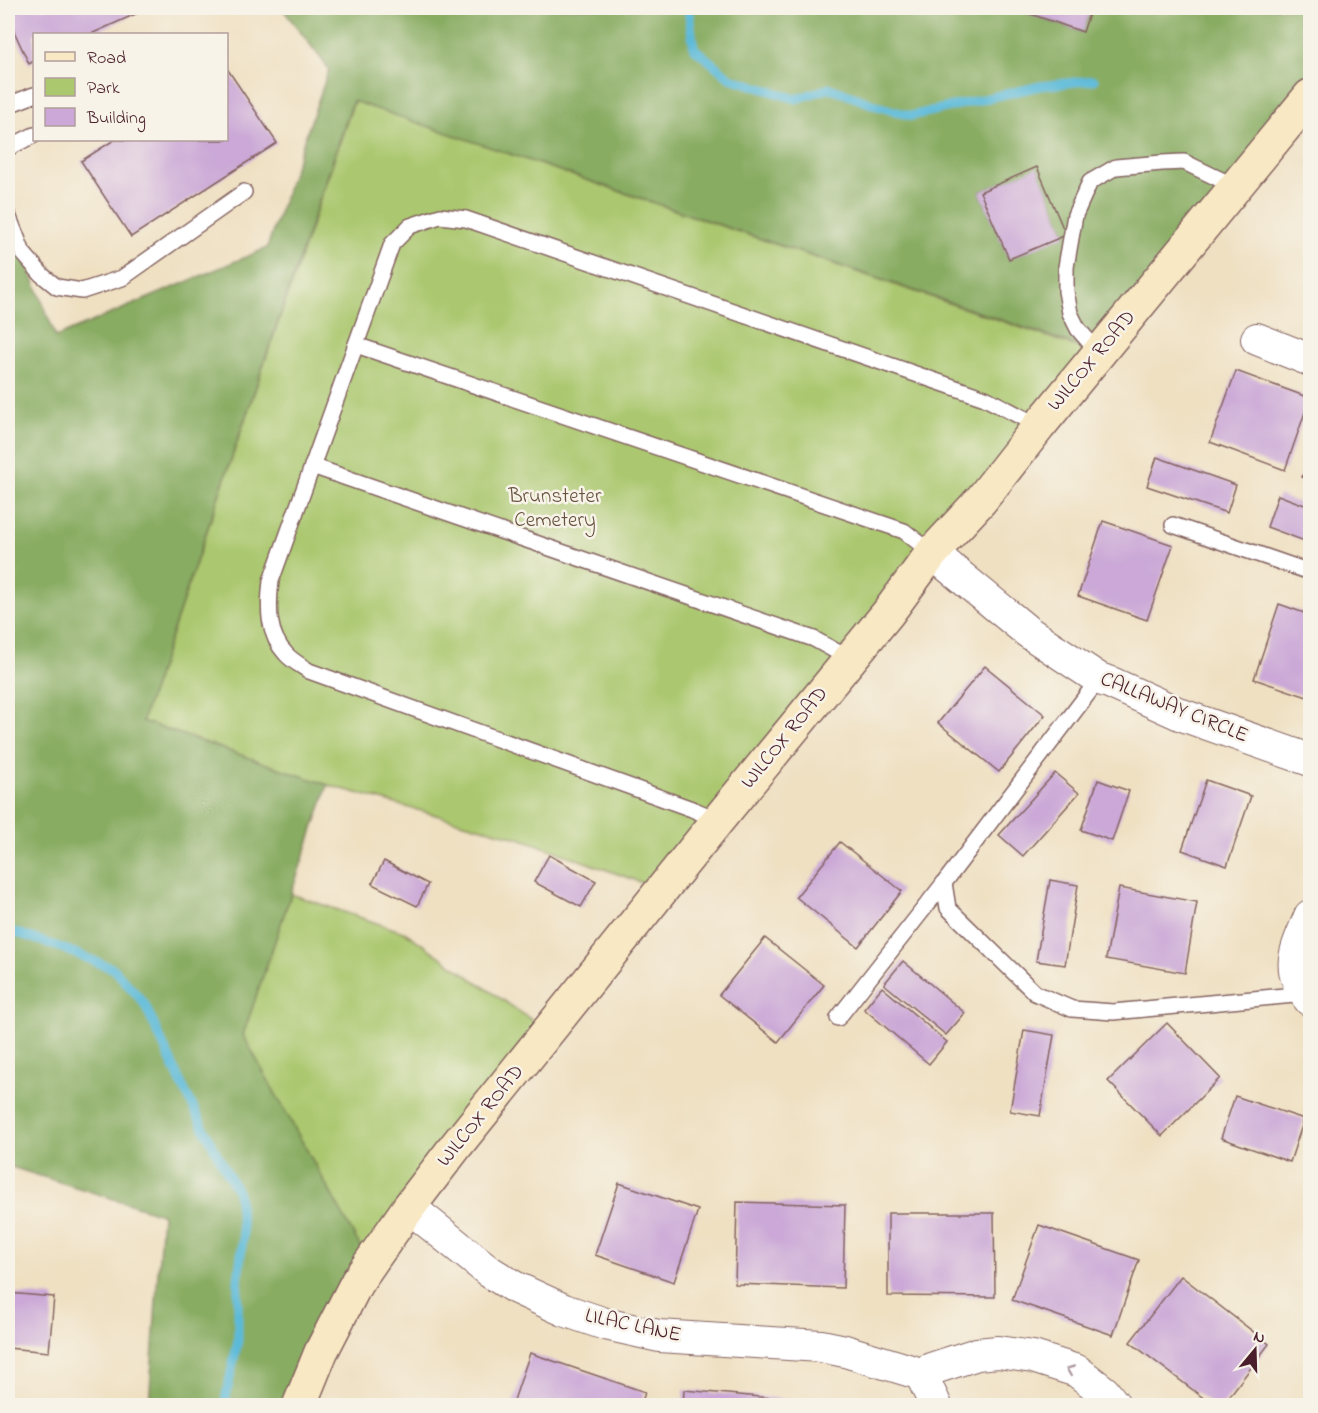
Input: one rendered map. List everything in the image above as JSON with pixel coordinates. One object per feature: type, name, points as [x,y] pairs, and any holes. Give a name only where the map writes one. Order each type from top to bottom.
[{"type":"street","name":"WILCOX ROAD","points":[[299,1406],[321,1352],[357,1282],[455,1147],[888,613],[932,554],[981,500],[1039,426],[1311,96]]},
{"type":"street","points":[[1257,339],[1311,360]]},
{"type":"street","name":"CALLAWAY CIRCLE","points":[[932,554],[1028,632],[1099,679],[1182,715],[1311,760]]},
{"type":"street","points":[[1308,997],[1295,974],[1294,954],[1311,916]]},
{"type":"street","name":"LILAC LANE","points":[[410,1207],[490,1272],[513,1287],[564,1310],[605,1324],[659,1336],[821,1346],[921,1374]]},
{"type":"street","points":[[936,1406],[921,1374],[977,1354],[998,1352],[1033,1357],[1077,1371],[1104,1392],[1115,1406]]},
{"type":"lane","points":[[8,105],[33,95]]},
{"type":"lane","points":[[8,148],[33,136]]},
{"type":"lane","points":[[1099,353],[1078,329],[1070,313],[1066,291],[1066,267],[1075,215],[1090,183],[1116,167],[1184,162],[1236,187]]},
{"type":"lane","points":[[8,215],[23,253],[42,275],[57,287],[82,291],[122,278],[244,192]]},
{"type":"lane","points":[[718,820],[309,671],[286,655],[273,635],[268,606],[271,582],[392,244],[410,226],[440,216],[466,219],[985,398],[1039,426]]},
{"type":"lane","points":[[356,345],[904,531],[932,554]]},
{"type":"lane","points":[[312,466],[814,639],[850,659]]},
{"type":"lane","points":[[1173,525],[1311,572]]},
{"type":"lane","points":[[838,1018],[1099,679]]},
{"type":"lane","points":[[944,883],[948,908],[1035,993],[1072,1009],[1113,1012],[1308,997]]},
{"type":"lane","points":[[8,1404],[12,1406]]},
{"type":"green space","points":[[282,8],[1020,8],[1019,10],[1082,32],[1091,8],[1310,8],[1310,96],[1099,353],[353,101],[142,721],[328,785],[243,1035],[370,1264],[299,1405],[149,1405],[162,1214],[8,1166],[8,215],[56,337],[267,248],[329,69]],"holes":[[[1037,168],[1066,234],[1009,259],[980,192]]]},
{"type":"green space","name":"Brunsteter Cemetery","points":[[354,101],[1098,354],[662,890],[522,839],[328,785],[142,721]]},
{"type":"green space","points":[[291,894],[406,933],[549,1032],[370,1264],[243,1035]]},
{"type":"building","points":[[8,8],[149,8],[93,33],[33,33],[33,62],[29,64],[8,18]]},
{"type":"building","points":[[1020,8],[1091,8],[1083,32],[1019,10]]},
{"type":"building","points":[[228,70],[277,143],[131,237],[81,161],[112,141],[228,141]]},
{"type":"building","points":[[1037,167],[1066,235],[1009,259],[980,192]]},
{"type":"building","points":[[1236,371],[1310,398],[1285,470],[1210,442]]},
{"type":"building","points":[[1310,454],[1310,480],[1302,477]]},
{"type":"building","points":[[1157,457],[1236,485],[1227,513],[1147,486]]},
{"type":"building","points":[[1278,495],[1310,507],[1310,543],[1267,527]]},
{"type":"building","points":[[1103,521],[1173,545],[1147,620],[1078,596]]},
{"type":"building","points":[[1279,604],[1310,615],[1310,698],[1254,679]]},
{"type":"building","points":[[985,666],[1045,715],[999,772],[938,723]]},
{"type":"building","points":[[1055,773],[1079,793],[1023,856],[999,835]]},
{"type":"building","points":[[1098,780],[1129,791],[1112,841],[1081,830]]},
{"type":"building","points":[[1206,780],[1251,796],[1227,866],[1182,850]]},
{"type":"building","points":[[840,842],[902,891],[858,947],[796,897]]},
{"type":"building","points":[[549,855],[596,881],[581,907],[534,882]]},
{"type":"building","points":[[384,861],[428,884],[417,906],[372,884]]},
{"type":"building","points":[[1050,880],[1078,885],[1065,965],[1036,961]]},
{"type":"building","points":[[1119,888],[1197,902],[1185,973],[1106,959]]},
{"type":"building","points":[[765,938],[824,985],[778,1042],[719,995]]},
{"type":"building","points":[[903,961],[965,1013],[946,1035],[884,984]]},
{"type":"building","points":[[882,987],[947,1042],[929,1064],[864,1009]]},
{"type":"building","points":[[1167,1023],[1220,1078],[1162,1136],[1108,1081]]},
{"type":"building","points":[[1024,1030],[1054,1035],[1040,1116],[1010,1111]]},
{"type":"building","points":[[1235,1096],[1304,1119],[1290,1162],[1221,1138]]},
{"type":"building","points":[[619,1183],[698,1210],[674,1282],[595,1255]]},
{"type":"building","points":[[737,1202],[845,1205],[843,1288],[735,1284]]},
{"type":"building","points":[[888,1213],[994,1213],[995,1297],[888,1296]]},
{"type":"building","points":[[1039,1225],[1139,1260],[1113,1335],[1012,1300]]},
{"type":"building","points":[[1181,1276],[1269,1344],[1222,1406],[1214,1406],[1130,1342]]},
{"type":"building","points":[[8,1293],[54,1297],[49,1352],[8,1348]]},
{"type":"building","points":[[530,1353],[645,1392],[641,1406],[512,1406]]},
{"type":"building","points":[[684,1390],[794,1400],[793,1406],[683,1406]]},
{"type":"waterway","points":[[688,8],[694,48],[730,78],[796,99],[830,88],[911,116],[1040,86],[1094,80]]},
{"type":"waterway","points":[[8,930],[114,969],[144,1003],[181,1083],[238,1193],[243,1237],[238,1281],[238,1340],[224,1406]]}]
